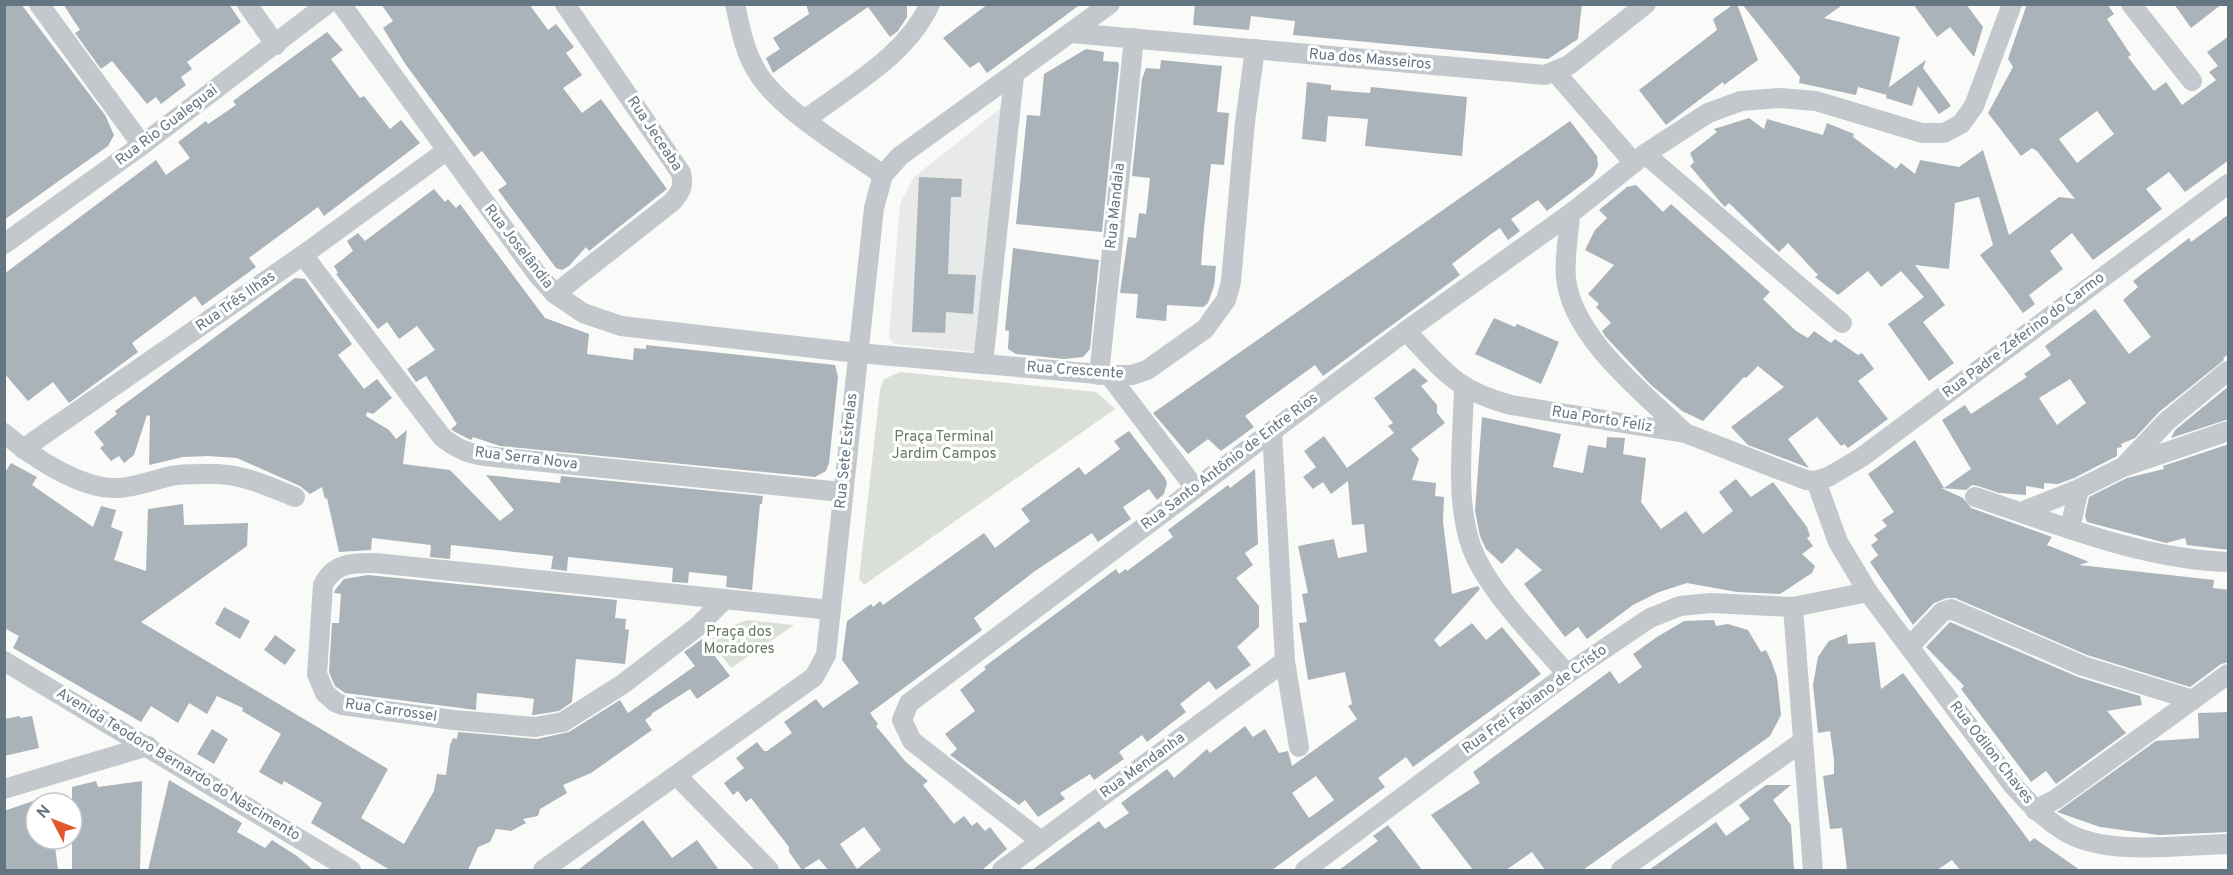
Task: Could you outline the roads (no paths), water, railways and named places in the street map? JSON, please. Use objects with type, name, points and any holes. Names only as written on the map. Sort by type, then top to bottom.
[{"type":"street","points":[[39,4],[142,145]]},
{"type":"street","points":[[247,4],[276,45]]},
{"type":"street","name":"Rua Rio Gualeguai","points":[[4,244],[142,145],[327,4]]},
{"type":"street","name":"Rua Joselândia","points":[[341,4],[537,274],[555,294],[583,313],[621,326],[858,353]]},
{"type":"street","name":"Rua Jeceaba","points":[[555,294],[672,202],[681,192],[683,183],[681,173],[565,4]]},
{"type":"street","points":[[735,4],[742,35],[756,70],[767,85],[806,119],[883,175]]},
{"type":"street","name":"Rua Sete Estrelas","points":[[543,870],[814,676],[826,655],[874,208],[883,175],[900,156],[1110,4]]},
{"type":"street","points":[[1647,4],[1556,72],[1639,158],[1842,323]]},
{"type":"street","name":"Rua Santo Antônio de Entre Rios","points":[[1041,841],[912,741],[902,720],[909,703],[922,691],[1406,331],[1570,214],[1639,158],[1708,113],[1742,101],[1779,98],[1816,101],[1922,133],[1944,133],[1961,124],[1974,106],[2012,4]]},
{"type":"street","points":[[2131,4],[2192,81]]},
{"type":"street","points":[[806,119],[895,52],[927,7]]},
{"type":"street","name":"Rua dos Masseiros","points":[[1071,33],[1530,75],[1556,72]]},
{"type":"street","name":"Rua Mandala","points":[[1104,375],[1134,38]]},
{"type":"street","name":"Rua Crescente","points":[[858,353],[1104,375],[1131,375],[1162,361],[1205,329],[1227,300],[1231,282],[1245,122],[1255,49]]},
{"type":"street","points":[[983,364],[1014,75]]},
{"type":"street","name":"Rua Três Ilhas","points":[[23,449],[303,255],[446,151]]},
{"type":"street","name":"Rua Padre Zeferino do Carmo","points":[[1816,481],[1842,470],[1862,457],[2229,184]]},
{"type":"street","points":[[1570,214],[1566,278],[1574,308],[1592,338],[1612,361],[1685,433]]},
{"type":"street","name":"Rua Serra Nova","points":[[303,255],[442,437],[456,448],[472,454],[494,457],[842,492]]},
{"type":"street","name":"Rua Porto Feliz","points":[[1406,331],[1450,378],[1464,389],[1484,398],[1510,405],[1685,433],[1796,477],[1816,481]]},
{"type":"street","points":[[2122,467],[2167,421],[2229,372]]},
{"type":"street","points":[[1104,375],[1195,488]]},
{"type":"street","points":[[1464,389],[1463,505],[1475,556],[1488,579],[1567,674]]},
{"type":"street","points":[[1272,431],[1285,661],[1299,747]]},
{"type":"street","points":[[2021,512],[2079,489],[2122,467],[2229,431]]},
{"type":"street","points":[[4,433],[23,449],[65,473],[104,487],[118,488],[175,475],[218,474],[248,479],[295,497]]},
{"type":"street","name":"Rua Odilon Chaves","points":[[1816,481],[1838,542],[1868,592],[2012,784],[2035,810],[2065,832],[2087,841],[2113,847],[2229,844]]},
{"type":"street","points":[[2070,528],[2079,489]]},
{"type":"street","points":[[1975,497],[2164,555],[2229,562]]},
{"type":"street","name":"Rua Carrossel","points":[[725,599],[697,627],[623,684],[563,722],[550,725],[535,727],[454,720],[342,705],[325,693],[317,674],[323,585],[331,573],[349,563],[725,599],[831,610]]},
{"type":"street","name":"Rua Frei Fabiano de Cristo","points":[[1305,870],[1567,674],[1650,618],[1680,606],[1712,603],[1793,608],[1868,592]]},
{"type":"street","points":[[1793,608],[1813,870]]},
{"type":"street","points":[[1909,647],[1942,612],[1951,609],[2083,666],[2193,700]]},
{"type":"street","name":"Avenida Teodoro Bernardo do Nascimento","points":[[4,661],[351,870]]},
{"type":"street","name":"Rua Mendanha","points":[[1002,870],[1285,661]]},
{"type":"street","points":[[2035,810],[2056,799],[2229,674]]},
{"type":"street","points":[[1621,870],[1802,742]]},
{"type":"street","points":[[4,789],[148,746]]},
{"type":"street","points":[[677,776],[769,870]]},
{"type":"park label","name":"Praça Terminal Jardim Campos","points":[[944,446]]},
{"type":"park label","name":"Praça dos Moradores","points":[[739,640]]}]
